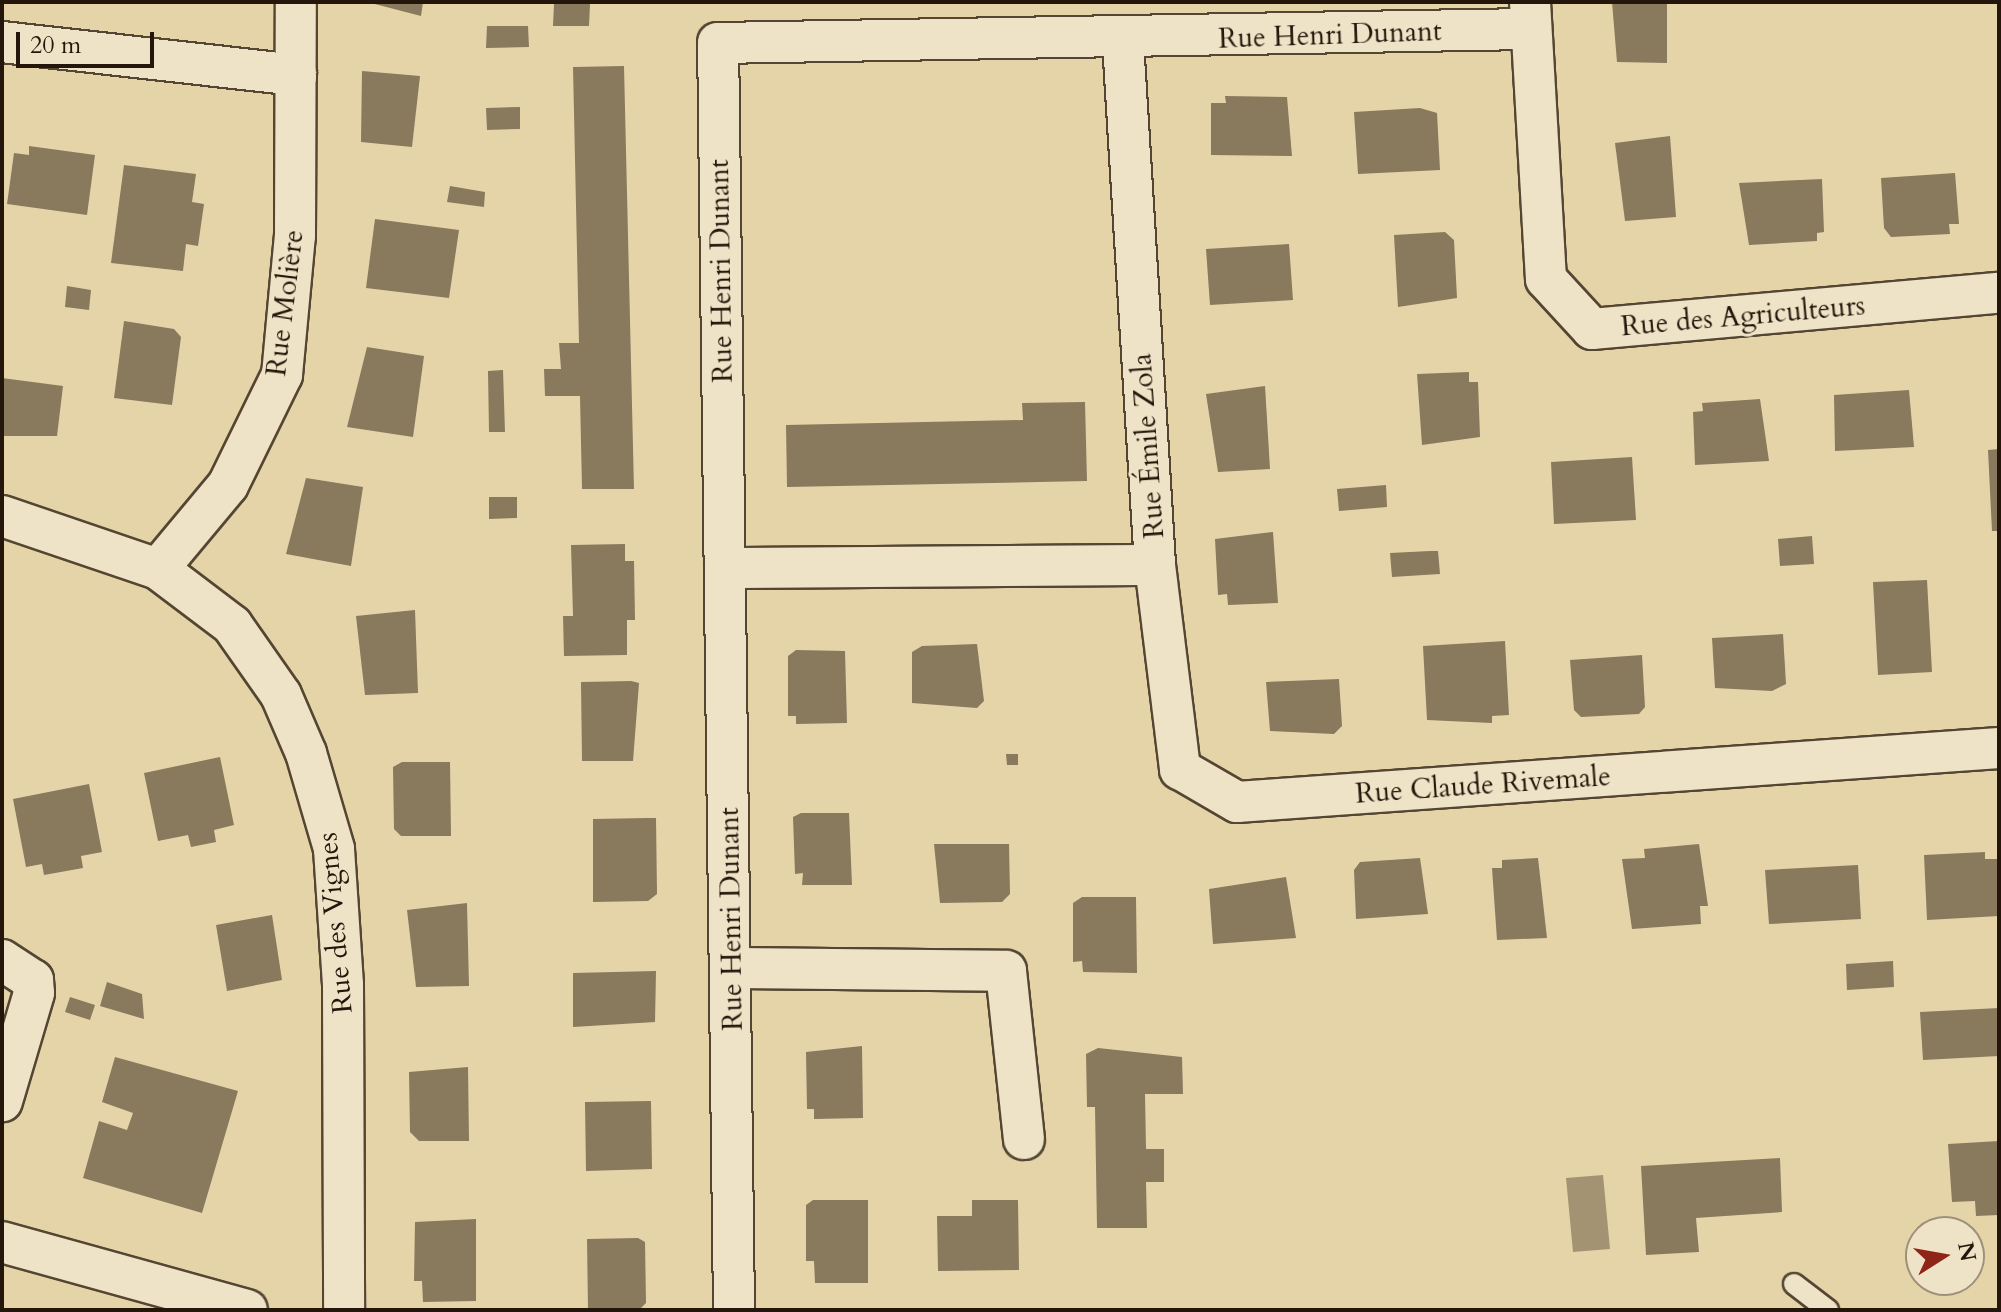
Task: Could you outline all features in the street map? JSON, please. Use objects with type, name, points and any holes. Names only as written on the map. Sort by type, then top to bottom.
[{"type":"street","name":"Rue Molière","points":[[158,569],[228,485],[282,375],[295,236],[296,2]]},
{"type":"street","name":"Rue Henri Dunant","points":[[734,1310],[733,968],[718,43],[1123,42],[1529,16]]},
{"type":"street","name":"Rue des Agriculteurs","points":[[1529,16],[1546,279],[1592,329],[1999,293]]},
{"type":"street","points":[[2,42],[296,75]]},
{"type":"street","name":"Rue Émile Zola","points":[[725,568],[1155,565],[1123,42]]},
{"type":"street","name":"Rue des Vignes","points":[[2,516],[158,569],[232,625],[281,695],[334,849],[343,985],[344,1310]]},
{"type":"street","name":"Rue Claude Rivemale","points":[[1155,565],[1180,769],[1237,802],[1999,748]]},
{"type":"street","points":[[2,960],[33,980],[34,993],[2,1101]]},
{"type":"street","points":[[733,968],[1006,971],[1024,1139]]},
{"type":"street","points":[[2,1242],[247,1310]]},
{"type":"lane","points":[[1794,1284],[1828,1310]]},
{"type":"shaded area","points":[[1603,1175],[1610,1249],[1573,1252],[1566,1178]]},
{"type":"building","points":[[367,2],[423,2],[421,16]]},
{"type":"building","points":[[1612,2],[1667,2],[1667,63],[1617,62]]},
{"type":"building","points":[[554,4],[590,4],[589,26],[553,26]]},
{"type":"building","points":[[487,26],[528,26],[529,47],[486,48]]},
{"type":"building","points":[[624,66],[634,489],[582,489],[580,396],[545,396],[544,369],[561,369],[559,343],[579,343],[573,67]]},
{"type":"building","points":[[362,71],[420,76],[412,147],[361,142]]},
{"type":"building","points":[[1225,96],[1287,97],[1292,156],[1211,155],[1211,103],[1226,103]]},
{"type":"building","points":[[520,107],[520,129],[487,130],[486,108]]},
{"type":"building","points":[[1420,108],[1437,113],[1440,170],[1358,174],[1354,112]]},
{"type":"building","points":[[1670,136],[1676,217],[1625,221],[1615,143]]},
{"type":"building","points":[[29,146],[95,155],[87,215],[7,204],[14,153],[29,155]]},
{"type":"building","points":[[124,165],[196,174],[192,202],[204,204],[198,246],[186,244],[183,271],[111,263]]},
{"type":"building","points":[[1955,173],[1959,224],[1949,224],[1950,234],[1891,237],[1884,228],[1881,178]]},
{"type":"building","points":[[1822,179],[1824,232],[1817,233],[1817,241],[1749,245],[1739,183]]},
{"type":"building","points":[[450,186],[485,192],[484,207],[447,202]]},
{"type":"building","points":[[375,219],[459,230],[449,298],[366,288]]},
{"type":"building","points":[[1445,232],[1454,240],[1457,298],[1398,307],[1394,235]]},
{"type":"building","points":[[1289,244],[1293,300],[1210,305],[1206,249]]},
{"type":"building","points":[[67,286],[91,290],[89,310],[65,307]]},
{"type":"building","points":[[124,321],[174,329],[181,337],[172,405],[114,398]]},
{"type":"building","points":[[367,347],[424,356],[413,437],[347,427]]},
{"type":"building","points":[[503,370],[505,432],[489,432],[488,371]]},
{"type":"building","points":[[1469,372],[1469,382],[1478,382],[1480,437],[1422,445],[1417,374]]},
{"type":"building","points":[[2,378],[63,386],[57,436],[2,436]]},
{"type":"building","points":[[1265,386],[1270,469],[1218,472],[1206,394]]},
{"type":"building","points":[[1909,390],[1914,447],[1835,451],[1834,395]]},
{"type":"building","points":[[1760,399],[1769,461],[1695,465],[1693,412],[1703,411],[1702,403]]},
{"type":"building","points":[[1085,402],[1087,481],[787,487],[786,425],[1023,420],[1022,403]]},
{"type":"building","points":[[1999,449],[1999,531],[1992,531],[1988,450]]},
{"type":"building","points":[[1632,457],[1636,520],[1554,524],[1551,462]]},
{"type":"building","points":[[306,478],[363,487],[351,566],[286,554]]},
{"type":"building","points":[[1386,485],[1387,507],[1339,511],[1337,489]]},
{"type":"building","points":[[489,497],[517,497],[517,518],[489,519]]},
{"type":"building","points":[[1273,532],[1278,603],[1228,605],[1227,594],[1218,595],[1215,539]]},
{"type":"building","points":[[1812,536],[1814,564],[1780,566],[1778,539]]},
{"type":"building","points":[[625,544],[625,561],[634,561],[635,620],[627,620],[627,655],[564,656],[563,616],[573,616],[571,545]]},
{"type":"building","points":[[1438,551],[1440,574],[1392,577],[1390,553]]},
{"type":"building","points":[[1927,580],[1932,672],[1878,675],[1873,582]]},
{"type":"building","points":[[415,610],[418,693],[365,695],[356,616]]},
{"type":"building","points":[[1783,634],[1786,684],[1772,691],[1715,688],[1712,638]]},
{"type":"building","points":[[1505,641],[1509,715],[1492,716],[1492,723],[1427,720],[1423,646]]},
{"type":"building","points":[[977,644],[984,701],[977,708],[912,703],[912,652],[922,646]]},
{"type":"building","points":[[796,650],[845,651],[847,723],[796,724],[796,716],[788,716],[788,656]]},
{"type":"building","points":[[1642,655],[1645,707],[1639,714],[1581,717],[1574,710],[1570,660]]},
{"type":"building","points":[[1339,679],[1342,726],[1334,734],[1270,731],[1266,682]]},
{"type":"building","points":[[581,682],[639,683],[633,761],[582,761]]},
{"type":"building","points":[[1006,754],[1018,754],[1018,765],[1007,765]]},
{"type":"building","points":[[220,757],[234,825],[214,830],[216,842],[191,847],[188,835],[158,841],[144,773]]},
{"type":"building","points":[[402,762],[450,762],[451,836],[401,836],[394,829],[393,767]]},
{"type":"building","points":[[89,784],[102,852],[81,856],[83,868],[44,875],[42,864],[26,867],[13,799]]},
{"type":"building","points":[[801,813],[849,813],[852,885],[802,885],[803,873],[795,874],[793,817]]},
{"type":"building","points":[[656,818],[657,894],[648,901],[593,902],[593,819]]},
{"type":"building","points":[[934,844],[1009,844],[1010,894],[1002,902],[940,903]]},
{"type":"building","points":[[1699,844],[1708,906],[1700,906],[1701,924],[1632,929],[1622,859],[1645,858],[1644,849]]},
{"type":"building","points":[[1985,852],[1985,859],[1999,859],[1999,916],[1927,920],[1924,855]]},
{"type":"building","points":[[1420,858],[1428,914],[1356,919],[1354,870],[1360,862]]},
{"type":"building","points":[[1538,858],[1547,938],[1497,940],[1492,868],[1502,868],[1502,860]]},
{"type":"building","points":[[1858,865],[1861,919],[1769,924],[1765,870]]},
{"type":"building","points":[[1286,877],[1296,938],[1213,944],[1209,889]]},
{"type":"building","points":[[1082,897],[1136,897],[1137,973],[1083,972],[1082,961],[1073,962],[1073,903]]},
{"type":"building","points":[[467,903],[469,986],[416,987],[407,910]]},
{"type":"building","points":[[272,915],[282,980],[227,991],[216,925]]},
{"type":"building","points":[[1893,961],[1894,987],[1847,990],[1846,964]]},
{"type":"building","points":[[656,971],[655,1022],[573,1027],[573,973]]},
{"type":"building","points":[[107,982],[142,994],[144,1019],[100,1006]]},
{"type":"building","points":[[70,997],[95,1005],[90,1020],[65,1012]]},
{"type":"building","points":[[1999,1008],[1999,1056],[1923,1060],[1920,1012]]},
{"type":"building","points":[[862,1046],[863,1118],[814,1119],[814,1109],[807,1109],[806,1052]]},
{"type":"building","points":[[1098,1048],[1182,1057],[1183,1094],[1145,1094],[1146,1149],[1164,1149],[1164,1182],[1146,1182],[1147,1228],[1097,1228],[1095,1107],[1087,1107],[1086,1054]]},
{"type":"building","points":[[115,1057],[238,1091],[202,1213],[83,1178],[99,1121],[127,1130],[133,1113],[102,1102]]},
{"type":"building","points":[[468,1067],[469,1141],[419,1141],[410,1132],[409,1072]]},
{"type":"building","points":[[651,1101],[652,1169],[586,1171],[585,1102]]},
{"type":"building","points":[[1999,1141],[1999,1215],[1976,1216],[1975,1201],[1952,1202],[1948,1144]]},
{"type":"building","points":[[1780,1158],[1782,1212],[1696,1218],[1699,1252],[1646,1255],[1641,1166]]},
{"type":"building","points":[[813,1200],[868,1200],[868,1283],[815,1283],[814,1261],[806,1261],[806,1205]]},
{"type":"building","points":[[972,1200],[1018,1200],[1019,1270],[938,1271],[937,1216],[972,1216]]},
{"type":"building","points":[[476,1219],[476,1301],[423,1302],[422,1281],[414,1281],[415,1222]]},
{"type":"building","points":[[638,1238],[645,1242],[646,1303],[639,1310],[588,1310],[587,1239]]}]
